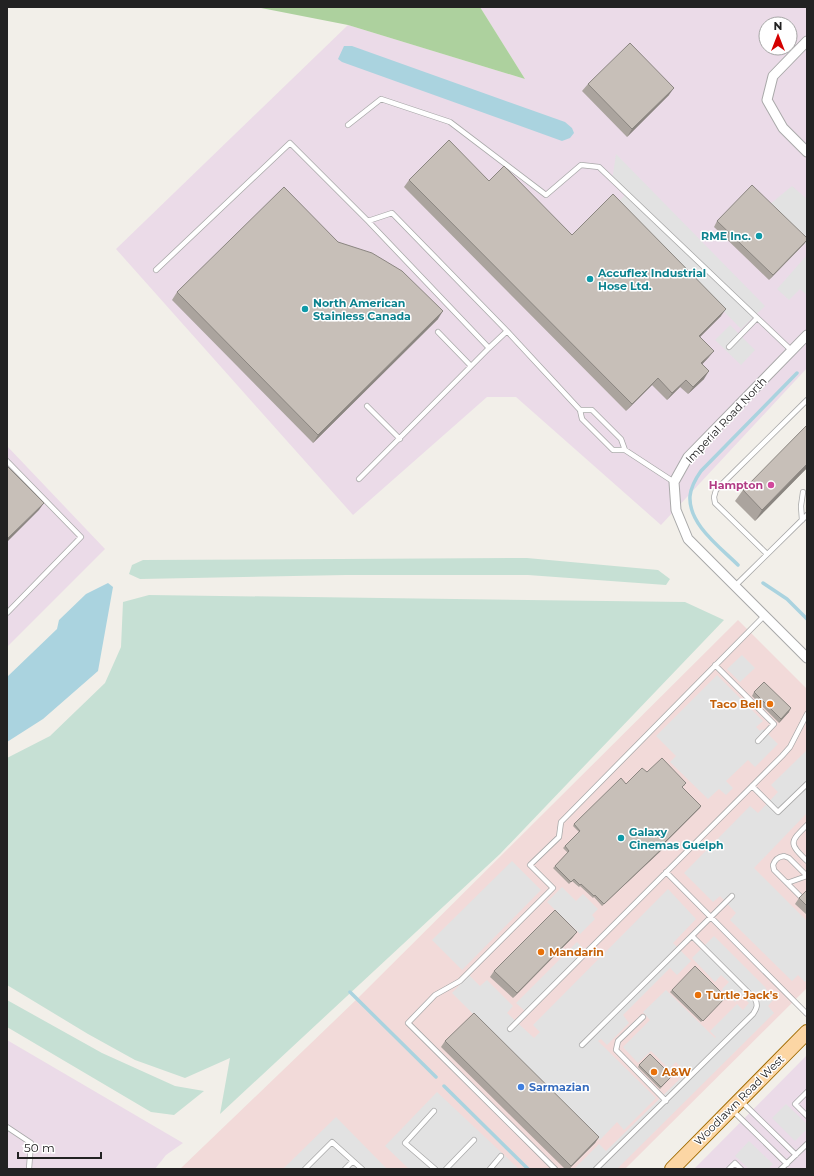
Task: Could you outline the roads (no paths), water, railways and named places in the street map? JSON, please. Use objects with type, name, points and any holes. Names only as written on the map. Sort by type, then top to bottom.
[{"type":"main road","name":"Woodlawn Road West","points":[[672,1169],[807,1032]]},
{"type":"street","points":[[807,41],[773,76],[767,100],[783,128],[807,152]]},
{"type":"street","name":"Imperial Road North","points":[[674,482],[688,457],[807,335]]},
{"type":"street","points":[[674,482],[676,510],[688,539],[807,658]]},
{"type":"lane","points":[[348,125],[381,99],[450,122],[546,195],[581,165],[599,167],[792,351]]},
{"type":"lane","points":[[156,270],[290,143],[368,221],[489,348]]},
{"type":"lane","points":[[368,221],[392,213],[507,331],[580,410],[582,419],[613,450],[625,450],[674,482]]},
{"type":"lane","points":[[729,348],[757,318]]},
{"type":"lane","points":[[359,479],[507,331]]},
{"type":"lane","points":[[438,332],[471,366]]},
{"type":"lane","points":[[767,554],[715,503],[714,497],[716,490],[807,400]]},
{"type":"lane","points":[[366,406],[400,439]]},
{"type":"lane","points":[[580,410],[592,410],[621,439],[625,450]]},
{"type":"lane","points":[[7,461],[81,537],[7,613]]},
{"type":"lane","points":[[802,520],[801,506],[803,492]]},
{"type":"lane","points":[[735,586],[807,515]]},
{"type":"lane","points":[[555,1169],[408,1023],[435,995],[460,981],[553,888],[530,865],[559,837],[561,822],[764,616]]},
{"type":"lane","points":[[715,665],[774,724],[758,741]]},
{"type":"lane","points":[[510,1029],[790,747],[807,714]]},
{"type":"lane","points":[[752,786],[778,812],[807,784]]},
{"type":"lane","points":[[807,825],[795,836],[793,843],[796,850],[807,861]]},
{"type":"lane","points":[[787,883],[807,876],[789,858],[784,856],[778,857],[772,865],[774,870],[787,883],[801,897]]},
{"type":"lane","points":[[666,872],[807,1014]]},
{"type":"lane","points":[[582,1045],[732,896]]},
{"type":"lane","points":[[596,1169],[753,1014],[757,1008],[755,999],[692,936]]},
{"type":"lane","points":[[643,1017],[618,1041],[616,1050],[666,1101]]},
{"type":"lane","points":[[807,1092],[795,1104],[807,1116]]},
{"type":"lane","points":[[736,1105],[796,1155]]},
{"type":"lane","points":[[736,1105],[787,1164]]},
{"type":"lane","points":[[434,1111],[404,1143],[435,1169]]},
{"type":"lane","points":[[7,1127],[31,1143],[29,1169]]},
{"type":"lane","points":[[446,1169],[474,1140]]},
{"type":"lane","points":[[305,1169],[332,1142],[362,1169]]},
{"type":"lane","points":[[781,1169],[807,1144]]},
{"type":"lane","points":[[490,1169],[501,1156]]},
{"type":"lane","points":[[345,1169],[353,1161]]},
{"type":"lane","points":[[729,1169],[734,1163],[740,1169]]},
{"type":"water","points":[[344,46],[352,46],[565,122],[572,128],[574,133],[570,138],[562,141],[342,62],[338,59]]},
{"type":"water","points":[[108,583],[113,587],[98,671],[43,719],[7,742],[7,677],[57,629],[59,620],[86,594]]},
{"type":"waterway","points":[[738,565],[714,543],[694,516],[691,506],[691,489],[701,471],[797,373]]},
{"type":"waterway","points":[[763,583],[787,599],[807,619]]},
{"type":"waterway","points":[[350,992],[436,1077]]},
{"type":"waterway","points":[[444,1086],[528,1169]]},
{"type":"place","name":"RME Inc.","points":[[759,236]]},
{"type":"place","name":"Accuflex Industrial Hose Ltd.","points":[[590,279]]},
{"type":"place","name":"North American Stainless Canada","points":[[305,309]]},
{"type":"place","name":"Hampton","points":[[771,485]]},
{"type":"place","name":"Taco Bell","points":[[770,704]]},
{"type":"place","name":"Galaxy Cinemas Guelph","points":[[621,838]]},
{"type":"place","name":"Mandarin","points":[[541,952]]},
{"type":"place","name":"Turtle Jack's","points":[[698,995]]},
{"type":"place","name":"A&W","points":[[654,1072]]},
{"type":"place","name":"Sarmazian","points":[[521,1087]]}]
